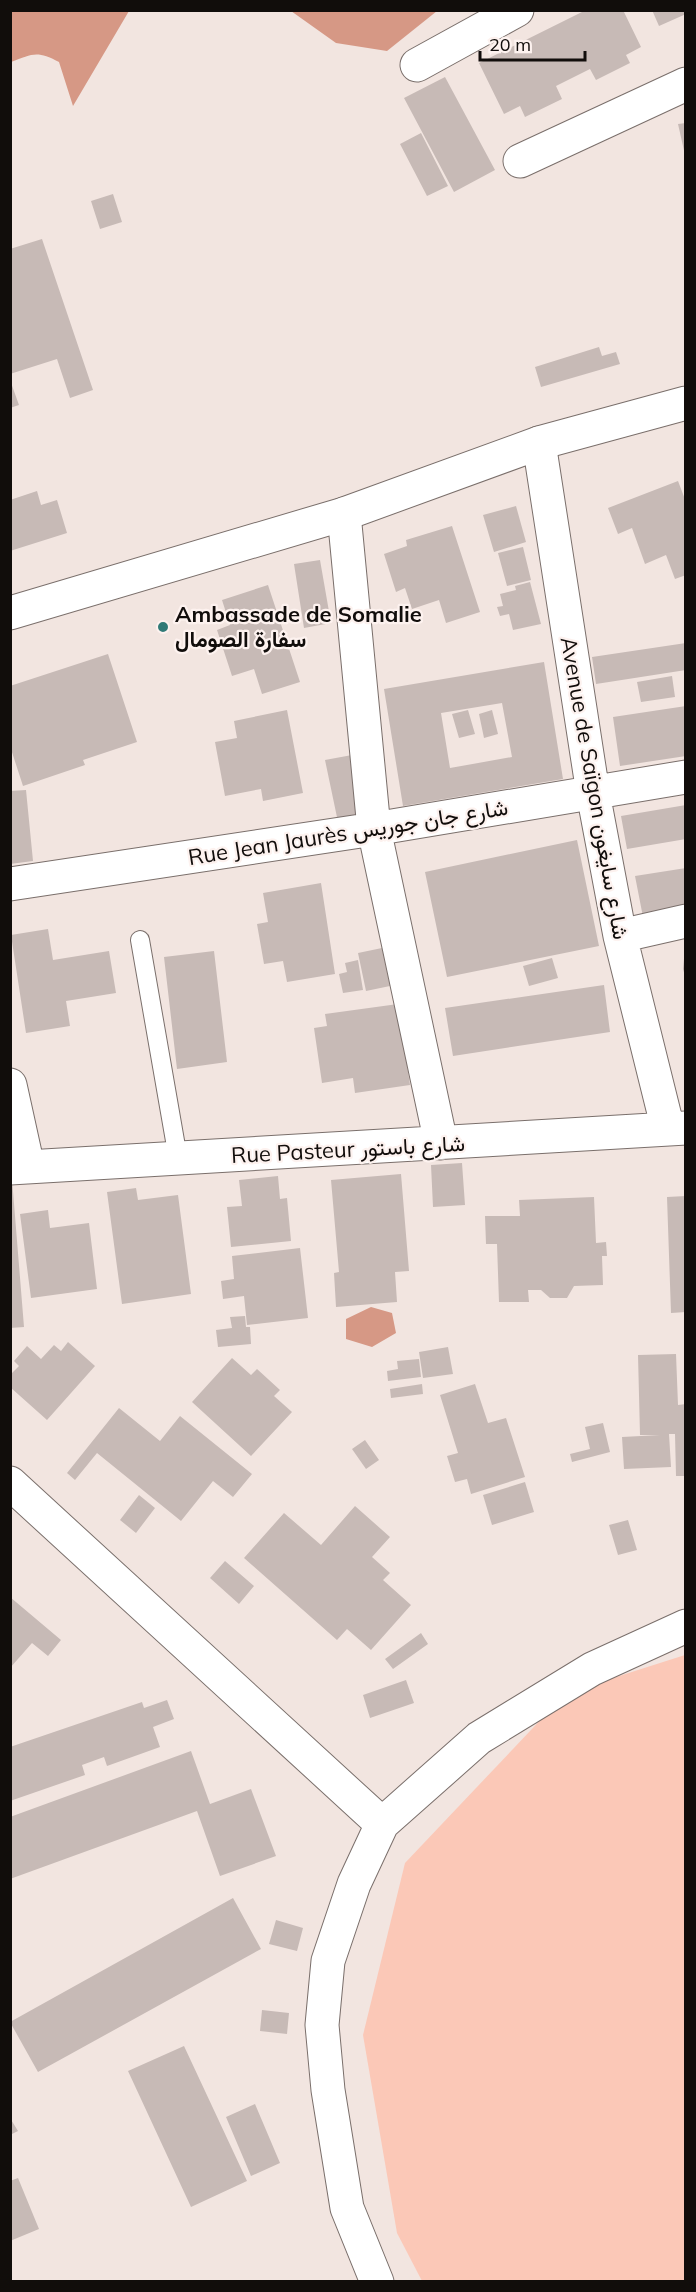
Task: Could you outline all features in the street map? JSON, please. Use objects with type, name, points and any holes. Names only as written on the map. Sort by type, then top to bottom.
[{"type":"street","points":[[417,65],[516,10]]},
{"type":"street","points":[[520,161],[686,84]]},
{"type":"street","points":[[10,613],[344,514],[539,443],[686,403]]},
{"type":"street","name":"Avenue de Saïgon شارع سايغون","points":[[539,443],[593,793],[620,936],[677,1129]]},
{"type":"street","points":[[344,514],[374,829],[441,1143]]},
{"type":"street","name":"Rue Jean Jaurès شارع جان جوريس","points":[[10,884],[374,829],[686,777]]},
{"type":"street","points":[[620,936],[686,921]]},
{"type":"street","points":[[10,1085],[20,1168]]},
{"type":"street","name":"Rue Pasteur شارع باستور","points":[[20,1168],[677,1129]]},
{"type":"street","points":[[10,1483],[382,1824]]},
{"type":"street","points":[[377,2282],[347,2208],[328,2090],[322,2025],[328,1961],[354,1884],[382,1824],[479,1738],[592,1669],[686,1626]]},
{"type":"lane","points":[[140,940],[178,1158]]},
{"type":"shaded area","points":[[11,10],[129,11],[73,106],[59,62],[35,54],[11,62]]},
{"type":"shaded area","points":[[437,10],[387,51],[336,43],[291,11]]},
{"type":"shaded area","points":[[371,1307],[392,1313],[396,1333],[372,1347],[346,1339],[346,1319]]},
{"type":"shaded area","points":[[685,1655],[685,2281],[422,2281],[397,2233],[363,2035],[405,1863],[566,1693]]},
{"type":"building","points":[[586,10],[623,10],[641,47],[626,55],[630,63],[596,80],[590,69],[556,86],[562,99],[525,117],[520,106],[504,114],[479,63]]},
{"type":"building","points":[[652,10],[686,10],[686,14],[659,26]]},
{"type":"building","points":[[445,77],[495,170],[454,192],[404,98]]},
{"type":"building","points":[[686,123],[686,155],[685,155],[678,124]]},
{"type":"building","points":[[421,133],[448,186],[427,196],[400,144]]},
{"type":"building","points":[[113,194],[122,222],[100,229],[91,201]]},
{"type":"building","points":[[42,239],[93,390],[70,398],[57,359],[10,374],[10,249]]},
{"type":"building","points":[[599,347],[602,356],[616,352],[620,364],[541,387],[535,367]]},
{"type":"building","points":[[10,380],[19,405],[10,408]]},
{"type":"building","points":[[678,481],[686,502],[686,575],[675,579],[666,555],[645,564],[632,528],[618,534],[608,508]]},
{"type":"building","points":[[37,491],[41,505],[57,500],[67,533],[10,551],[10,500]]},
{"type":"building","points":[[516,506],[526,542],[494,552],[483,515]]},
{"type":"building","points":[[452,526],[480,612],[446,623],[439,600],[412,609],[405,588],[396,592],[384,554],[407,546],[406,540]]},
{"type":"building","points":[[523,547],[531,580],[507,586],[498,553]]},
{"type":"building","points":[[320,560],[331,623],[304,628],[294,564]]},
{"type":"building","points":[[530,582],[541,624],[513,630],[509,614],[500,616],[497,607],[503,606],[500,594],[516,590],[515,586]]},
{"type":"building","points":[[268,585],[300,682],[262,694],[254,669],[232,676],[217,630],[230,625],[222,600]]},
{"type":"building","points":[[686,643],[686,670],[596,684],[592,657]]},
{"type":"building","points":[[108,654],[137,742],[83,760],[85,765],[23,786],[10,746],[10,686]]},
{"type":"building","points":[[544,662],[563,779],[403,806],[384,689]],"holes":[[[502,703],[512,757],[450,768],[441,713]]]},
{"type":"building","points":[[672,676],[675,697],[641,702],[637,682]]},
{"type":"building","points":[[686,706],[686,756],[620,766],[613,717]]},
{"type":"building","points":[[287,710],[303,793],[263,801],[261,789],[225,796],[215,742],[237,738],[234,721]]},
{"type":"building","points":[[468,710],[475,734],[459,738],[452,714]]},
{"type":"building","points":[[492,710],[498,734],[484,738],[479,714]]},
{"type":"building","points":[[352,755],[365,816],[338,822],[325,760]]},
{"type":"building","points":[[26,790],[33,861],[10,864],[10,791]]},
{"type":"building","points":[[686,805],[686,839],[627,849],[621,816]]},
{"type":"building","points":[[577,840],[599,946],[447,977],[425,872]]},
{"type":"building","points":[[686,868],[686,910],[643,917],[635,876]]},
{"type":"building","points":[[321,883],[335,974],[287,982],[283,961],[264,964],[257,924],[268,922],[263,893]]},
{"type":"building","points":[[48,929],[53,960],[109,951],[116,993],[66,1001],[70,1026],[26,1033],[11,935]]},
{"type":"building","points":[[382,948],[390,986],[366,991],[358,953]]},
{"type":"building","points":[[685,948],[686,976],[683,969]]},
{"type":"building","points":[[214,951],[227,1062],[177,1069],[164,957]]},
{"type":"building","points":[[552,958],[558,978],[529,986],[523,966]]},
{"type":"building","points":[[358,960],[363,990],[343,993],[339,974],[347,972],[345,963]]},
{"type":"building","points":[[604,985],[610,1032],[453,1056],[445,1008]]},
{"type":"building","points":[[398,1004],[410,1085],[355,1093],[353,1078],[322,1083],[314,1028],[327,1026],[325,1014]]},
{"type":"building","points":[[462,1163],[465,1205],[433,1207],[431,1165]]},
{"type":"building","points":[[401,1174],[409,1271],[395,1272],[397,1302],[336,1307],[334,1273],[339,1272],[331,1180]]},
{"type":"building","points":[[278,1176],[280,1199],[287,1198],[291,1241],[231,1247],[227,1207],[242,1206],[239,1180]]},
{"type":"building","points":[[10,1179],[12,1179],[24,1327],[10,1328]]},
{"type":"building","points":[[136,1188],[138,1200],[178,1195],[191,1294],[122,1304],[107,1192]]},
{"type":"building","points":[[686,1196],[686,1312],[671,1313],[667,1197]]},
{"type":"building","points":[[594,1197],[596,1243],[606,1242],[607,1256],[602,1256],[603,1285],[574,1286],[567,1298],[550,1298],[541,1290],[528,1290],[529,1302],[499,1302],[497,1244],[486,1244],[485,1216],[520,1216],[519,1200]]},
{"type":"building","points":[[48,1210],[50,1228],[89,1223],[97,1289],[31,1298],[20,1214]]},
{"type":"building","points":[[300,1248],[308,1318],[247,1325],[244,1296],[223,1299],[221,1281],[234,1279],[232,1256]]},
{"type":"building","points":[[245,1316],[246,1327],[250,1327],[251,1344],[218,1347],[216,1330],[232,1328],[230,1317]]},
{"type":"building","points":[[68,1342],[95,1366],[47,1420],[10,1387],[10,1375],[19,1366],[14,1361],[27,1346],[41,1359],[54,1345],[61,1351]]},
{"type":"building","points":[[448,1347],[453,1374],[423,1378],[419,1352]]},
{"type":"building","points":[[676,1354],[678,1405],[686,1404],[686,1476],[676,1476],[675,1434],[669,1434],[671,1467],[624,1469],[622,1437],[660,1435],[640,1435],[638,1355]]},
{"type":"building","points":[[232,1358],[251,1375],[257,1369],[280,1390],[274,1396],[292,1412],[251,1456],[192,1402]]},
{"type":"building","points":[[419,1359],[421,1377],[388,1381],[387,1371],[398,1369],[397,1361]]},
{"type":"building","points":[[422,1384],[423,1394],[391,1398],[390,1389]]},
{"type":"building","points":[[475,1384],[488,1423],[506,1418],[525,1477],[471,1494],[467,1479],[455,1482],[447,1456],[458,1453],[440,1395]]},
{"type":"building","points":[[119,1408],[160,1441],[180,1416],[252,1474],[233,1497],[213,1481],[181,1521],[97,1453],[75,1480],[67,1473]]},
{"type":"building","points":[[603,1423],[610,1452],[572,1462],[570,1454],[590,1449],[585,1427]]},
{"type":"building","points":[[365,1440],[379,1460],[366,1469],[352,1449]]},
{"type":"building","points":[[525,1482],[534,1512],[492,1525],[483,1495]]},
{"type":"building","points":[[139,1495],[155,1508],[136,1533],[120,1520]]},
{"type":"building","points":[[355,1506],[390,1537],[372,1557],[390,1573],[383,1580],[411,1605],[371,1650],[347,1629],[337,1640],[244,1558],[284,1513],[321,1545]]},
{"type":"building","points":[[628,1520],[637,1550],[618,1555],[609,1525]]},
{"type":"building","points":[[225,1561],[254,1586],[239,1604],[210,1578]]},
{"type":"building","points":[[10,1597],[61,1640],[48,1656],[32,1643],[10,1668]]},
{"type":"building","points":[[421,1633],[428,1644],[393,1669],[385,1659]]},
{"type":"building","points":[[406,1680],[414,1703],[370,1718],[363,1695]]},
{"type":"building","points":[[167,1700],[174,1719],[153,1727],[160,1747],[107,1766],[104,1757],[82,1765],[85,1775],[10,1801],[10,1747],[142,1702],[144,1708]]},
{"type":"building","points":[[191,1751],[210,1804],[251,1789],[276,1856],[220,1876],[197,1811],[10,1879],[10,1817]]},
{"type":"building","points":[[233,1898],[261,1949],[38,2072],[10,2022]]},
{"type":"building","points":[[276,1920],[303,1928],[297,1951],[269,1944]]},
{"type":"building","points":[[262,2010],[289,2013],[287,2034],[260,2031]]},
{"type":"building","points":[[184,2046],[247,2181],[191,2207],[128,2071]]},
{"type":"building","points":[[255,2104],[280,2163],[251,2176],[226,2117]]},
{"type":"building","points":[[10,2118],[18,2131],[10,2135]]},
{"type":"building","points":[[18,2178],[39,2229],[10,2241],[10,2181]]},
{"type":"place","name":"Ambassade de Somalie سفارة الصومال","points":[[163,627]]}]
